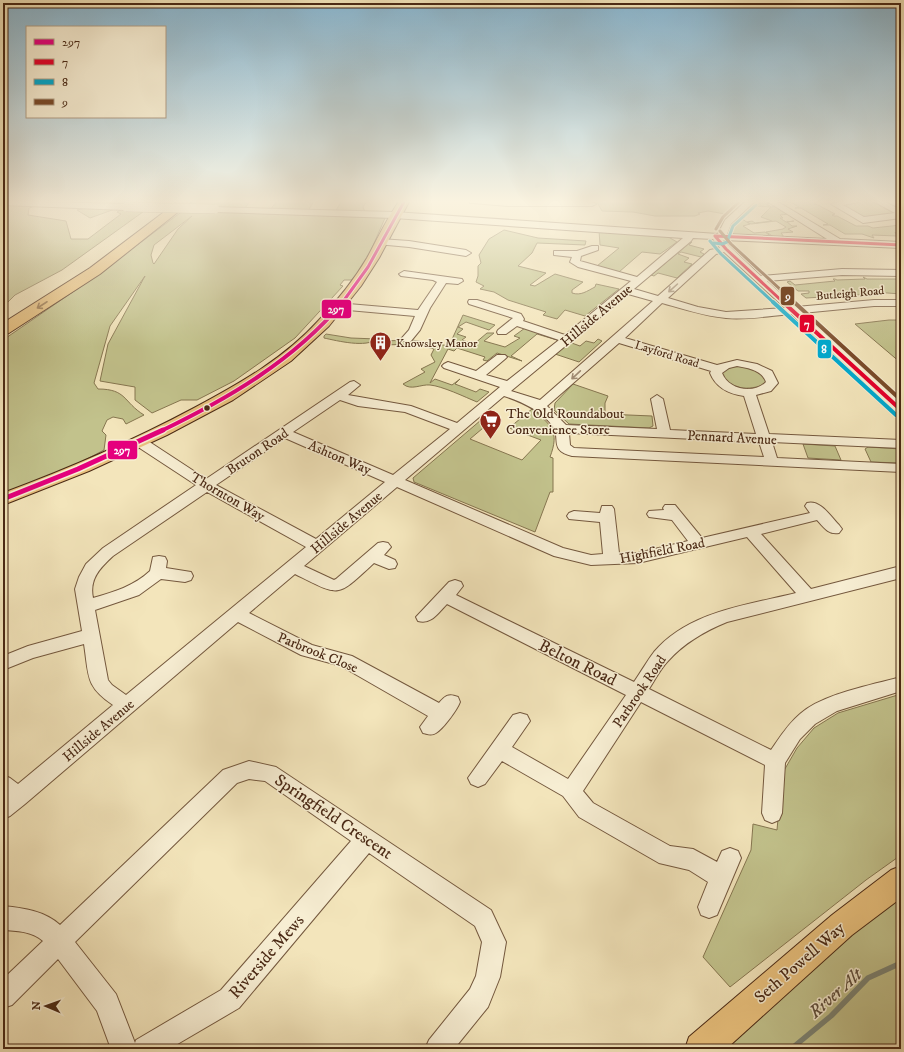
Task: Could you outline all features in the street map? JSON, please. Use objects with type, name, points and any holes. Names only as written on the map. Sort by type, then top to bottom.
[{"type":"highway","points":[[3,317],[82,269],[108,249]]},
{"type":"highway","points":[[3,330],[95,271],[123,249]]},
{"type":"main road","points":[[3,499],[78,470],[140,442],[237,390],[277,364],[307,340],[338,306],[365,271],[376,249]]},
{"type":"main road","name":"Seth Powell Way","points":[[701,1049],[842,925],[901,880]]},
{"type":"street","points":[[434,249],[459,254]]},
{"type":"street","points":[[557,253],[577,255],[585,254],[593,249]]},
{"type":"street","name":"Hillside Avenue","points":[[8,797],[127,705],[676,249]]},
{"type":"street","points":[[726,249],[901,410]]},
{"type":"street","points":[[539,405],[550,398],[713,252],[726,249]]},
{"type":"street","points":[[577,255],[575,262],[581,265],[638,280]]},
{"type":"street","points":[[398,284],[407,269],[442,280],[458,281]]},
{"type":"street","points":[[758,278],[835,272],[901,273]]},
{"type":"street","points":[[412,338],[428,304],[436,294],[442,280]]},
{"type":"street","name":"Butleigh Road","points":[[626,290],[726,320],[874,303],[901,303]]},
{"type":"street","points":[[473,302],[517,316],[519,319],[502,332]]},
{"type":"street","points":[[338,306],[423,314]]},
{"type":"street","points":[[516,322],[568,339]]},
{"type":"street","name":"Layford Road","points":[[617,339],[718,369],[729,364],[746,364],[762,370],[772,378],[772,383],[765,390],[749,392],[732,389],[719,382],[716,373],[718,369]]},
{"type":"street","points":[[478,375],[501,357]]},
{"type":"street","points":[[448,365],[478,375],[539,405],[562,429]]},
{"type":"street","name":"Bruton Road","points":[[127,705],[105,690],[99,682],[83,589],[86,576],[95,563],[108,552],[205,485],[354,385]]},
{"type":"street","points":[[749,392],[772,462]]},
{"type":"street","points":[[338,396],[358,402],[407,409],[460,428]]},
{"type":"street","points":[[657,399],[664,433]]},
{"type":"street","name":"Pennard Avenue","points":[[901,444],[562,429],[563,448],[566,451],[901,468]]},
{"type":"street","name":"Ashton Way","points":[[284,433],[396,481]]},
{"type":"street","name":"Thornton Way","points":[[140,442],[205,485],[317,546]]},
{"type":"street","name":"Highfield Road","points":[[396,481],[559,552],[591,560],[638,558],[751,532],[816,511],[834,529]]},
{"type":"street","points":[[654,514],[673,512],[698,544]]},
{"type":"street","points":[[574,516],[607,514],[612,560]]},
{"type":"street","points":[[751,532],[808,596]]},
{"type":"street","points":[[293,567],[332,586],[341,584],[378,551],[390,564]]},
{"type":"street","points":[[87,606],[127,594],[141,588],[159,567],[185,576]]},
{"type":"street","name":"Parbrook Road","points":[[570,790],[578,783],[661,656],[682,638],[702,625],[724,617],[901,572]]},
{"type":"street","name":"Belton Road","points":[[424,617],[450,591],[637,691],[775,761]]},
{"type":"street","name":"Parbrook Close","points":[[237,614],[307,650],[346,661],[441,714]]},
{"type":"street","points":[[3,663],[28,653],[91,636]]},
{"type":"street","points":[[772,813],[775,761],[793,734],[808,718],[831,705],[901,684]]},
{"type":"street","points":[[478,778],[520,721]]},
{"type":"street","points":[[500,750],[570,790],[586,810],[667,856],[693,860],[726,868],[710,907]]},
{"type":"street","name":"Springfield Crescent","points":[[3,996],[230,776],[249,770],[269,773],[483,918],[494,942],[488,977],[479,998],[438,1049]]},
{"type":"street","name":"Riverside Mews","points":[[145,1049],[230,999],[367,839]]},
{"type":"street","points":[[3,918],[24,920],[45,927],[60,942],[107,1003],[124,1049]]},
{"type":"green space","points":[[3,249],[91,249],[62,270],[15,295],[3,307]]},
{"type":"green space","points":[[132,249],[153,249],[151,255],[154,264],[164,249],[371,249],[365,264],[352,280],[344,280],[340,285],[343,286],[295,338],[234,381],[197,400],[181,400],[152,413],[135,400],[135,387],[100,381],[108,344],[145,276],[110,326],[94,383],[98,389],[114,391],[120,394],[144,415],[126,424],[123,419],[113,417],[107,420],[102,431],[106,435],[104,450],[70,468],[3,493],[3,340],[93,278]]},
{"type":"green space","points":[[483,249],[534,249],[532,253],[518,266],[546,273],[530,285],[535,286],[555,274],[583,282],[572,290],[572,293],[575,294],[587,291],[595,287],[596,284],[619,289],[585,316],[565,310],[557,319],[543,315],[546,312],[508,300],[494,292],[480,289],[484,286],[476,282],[478,276],[478,266],[481,263],[479,255]]},
{"type":"green space","points":[[618,249],[667,249],[660,254],[642,252],[619,272],[597,266]]},
{"type":"green space","points":[[682,249],[704,249],[700,252],[704,254],[701,257],[681,252],[678,254],[689,258],[684,262],[692,264],[677,278],[658,273],[654,276],[651,275]]},
{"type":"green space","points":[[863,277],[867,279],[900,279],[901,294],[874,292],[874,294],[806,298],[801,294],[809,293],[809,291],[798,291],[787,282],[790,281],[795,285],[835,281],[833,279],[865,279]]},
{"type":"green space","points":[[463,315],[495,325],[489,330],[466,322],[458,327],[463,329],[457,334],[466,337],[462,340],[474,344],[487,333],[494,333],[484,341],[505,347],[520,338],[514,336],[525,328],[557,340],[537,334],[511,356],[522,361],[497,353],[487,361],[483,360],[485,357],[457,348],[454,351],[448,349],[430,383],[435,379],[452,385],[460,379],[455,384],[476,392],[480,389],[489,392],[477,402],[441,387],[427,385],[409,387],[403,384],[425,372],[421,369],[435,362],[431,355],[434,349],[415,344],[384,345],[382,341],[412,340],[449,346]]},
{"type":"green space","points":[[901,320],[901,363],[855,324]]},
{"type":"green space","points":[[326,334],[351,338],[377,339],[366,343],[352,343],[324,338]]},
{"type":"green space","points":[[598,339],[602,341],[579,362],[555,354],[569,342],[580,346],[586,341],[594,343]]},
{"type":"green space","points":[[732,367],[747,367],[759,373],[767,381],[765,384],[753,388],[740,388],[734,386],[721,374],[723,371]]},
{"type":"green space","points":[[573,384],[608,396],[605,403],[605,414],[652,416],[653,426],[649,428],[569,424],[554,410],[555,403]]},
{"type":"green space","points":[[532,409],[549,424],[554,435],[553,448],[550,457],[553,458],[553,492],[550,492],[535,532],[414,482],[413,478],[481,420],[489,423],[470,439],[522,460],[541,440],[509,428]]},
{"type":"green space","points":[[803,444],[835,446],[841,460],[808,458]]},
{"type":"green space","points":[[868,447],[901,449],[901,463],[871,462],[865,449]]},
{"type":"green space","points":[[901,694],[901,855],[866,880],[730,987],[703,957],[751,850],[753,824],[777,830],[782,774],[797,748],[814,728],[838,713]]},
{"type":"green space","points":[[901,893],[901,1049],[715,1049]]},
{"type":"waterway","name":"River Alt","points":[[791,1049],[831,1016],[868,978],[901,963]]},
{"type":"transit line","name":"297","points":[[3,499],[53,480],[127,448],[199,412],[265,373],[296,350],[324,323],[350,292],[368,267],[378,249]]},
{"type":"transit line","name":"8","points":[[717,249],[896,415]]},
{"type":"transit line","name":"7","points":[[726,249],[901,410]]},
{"type":"transit line","name":"9","points":[[737,249],[901,400]]},
{"type":"place","name":"Knowsley Manor","points":[[381,362]]},
{"type":"place","name":"The Old Roundabout Convenience Store","points":[[490,440]]}]
